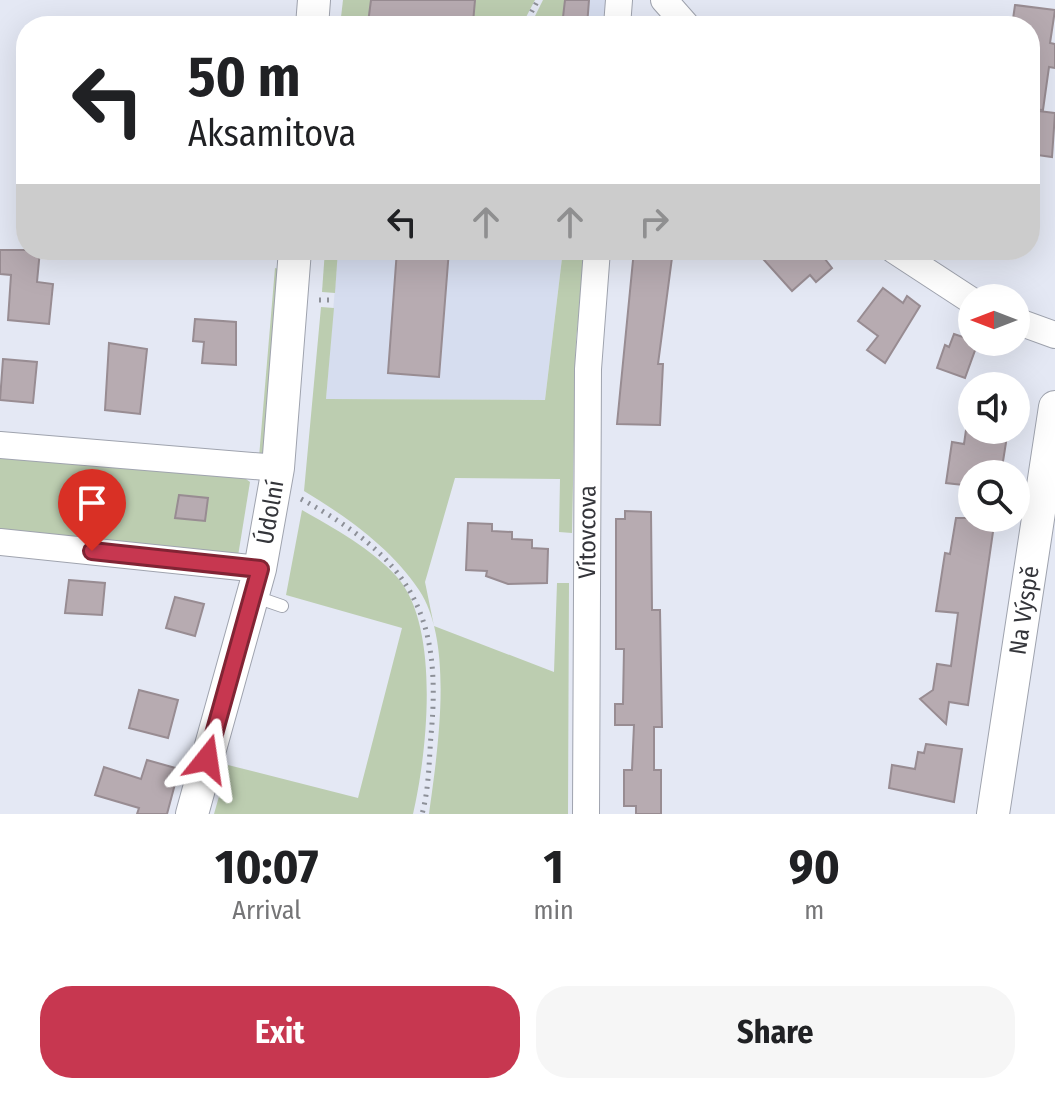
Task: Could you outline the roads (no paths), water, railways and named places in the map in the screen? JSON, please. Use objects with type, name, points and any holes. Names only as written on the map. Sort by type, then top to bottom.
[{"type":"street","points":[[664,0],[678,16]]},
{"type":"street","name":"Údolní","points":[[192,814],[265,590],[294,260]]},
{"type":"street","name":"Vítovcova","points":[[586,814],[588,369],[596,260]]},
{"type":"street","points":[[909,260],[958,292]]},
{"type":"street","points":[[1030,326],[1055,335]]},
{"type":"street","name":"Na Výspě","points":[[993,814],[1055,407]]},
{"type":"street","points":[[0,445],[276,477]]},
{"type":"street","points":[[0,542],[265,590]]}]
